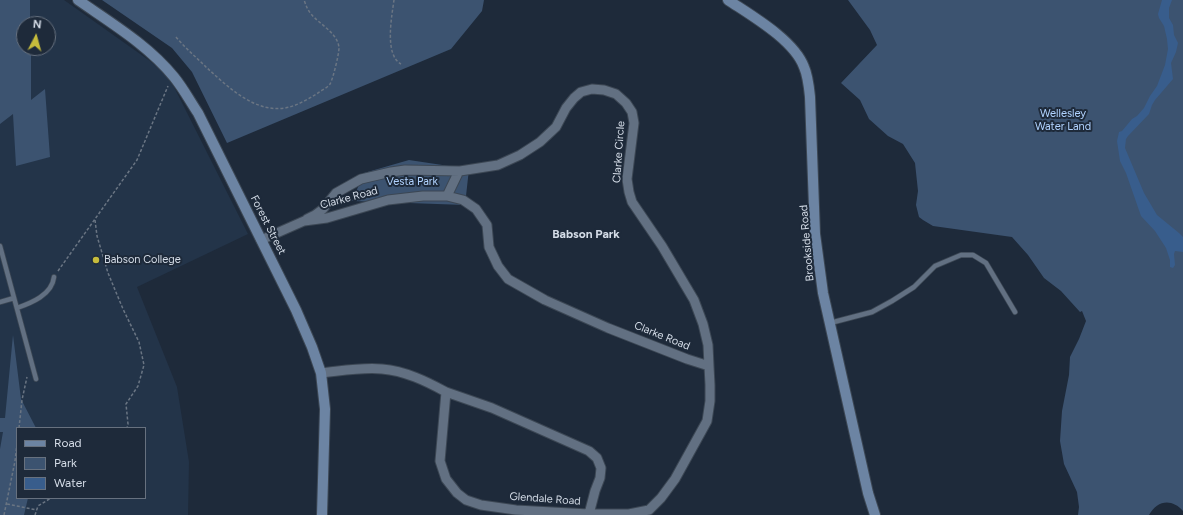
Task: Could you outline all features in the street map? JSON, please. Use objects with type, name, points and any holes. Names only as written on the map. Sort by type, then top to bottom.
[{"type":"street","name":"Forest Street","points":[[78,0],[156,58],[173,75],[185,92],[198,113],[296,310],[312,347],[321,373],[325,408],[322,515]]},
{"type":"street","name":"Brookside Road","points":[[728,0],[778,35],[798,54],[805,67],[810,97],[815,234],[823,293],[868,493],[876,515]]},
{"type":"street","name":"Clarke Circle","points":[[304,221],[323,209],[336,193],[361,179],[405,170],[459,171],[498,166],[520,155],[540,142],[556,127],[566,108],[581,92],[592,88],[616,94],[626,103],[632,112],[634,123],[627,179],[632,202],[662,246],[694,300],[703,324],[708,345],[709,366]]},
{"type":"street","points":[[447,196],[459,171]]},
{"type":"street","name":"Clarke Road","points":[[262,240],[304,221],[327,218],[388,200],[423,196],[447,196],[463,200],[476,209],[487,225],[489,247],[498,266],[508,279],[545,300],[608,328],[686,359],[709,366]]},
{"type":"street","points":[[589,514],[629,514],[649,510],[661,498],[675,479],[707,421],[710,401],[709,366]]},
{"type":"street","name":"Glendale Road","points":[[321,373],[363,368],[383,369],[405,374],[428,382],[446,392],[492,408],[588,451],[597,458],[601,468],[600,478],[589,514],[516,510],[481,505],[466,500],[456,492],[446,479],[440,461],[446,392]]},
{"type":"lane","points":[[0,246],[36,379]]},
{"type":"lane","points":[[830,323],[872,312],[914,287],[935,266],[961,254],[973,255],[986,264],[1015,312]]},
{"type":"lane","points":[[17,308],[40,298],[54,283],[54,277]]},
{"type":"lane","points":[[0,302],[14,298]]},
{"type":"path","points":[[176,37],[189,52],[230,89],[255,104],[264,107],[285,108],[308,100],[330,84],[338,54],[339,48],[334,36],[312,15],[306,7],[304,0]]},
{"type":"path","points":[[394,0],[390,43],[395,59],[401,64]]},
{"type":"path","points":[[54,277],[137,160],[173,75]]},
{"type":"path","points":[[95,219],[97,236],[108,273],[123,310],[139,342],[144,365],[138,386],[126,404],[127,427]]},
{"type":"path","points":[[19,427],[22,400],[31,360]]},
{"type":"path","points":[[4,515],[16,450]]},
{"type":"path","points":[[35,515],[38,506],[50,499]]},
{"type":"path","points":[[7,504],[37,510]]},
{"type":"shaded area","name":"Babson College","points":[[0,0],[64,0],[150,61],[165,74],[173,85],[248,234],[137,287],[177,387],[189,462],[188,515],[0,515]]},
{"type":"green space","points":[[0,0],[30,0],[30,16],[16,16],[16,56],[31,56],[31,100],[45,89],[50,157],[16,166],[13,114],[0,124]]},
{"type":"green space","points":[[102,0],[484,0],[482,11],[451,49],[227,143],[192,72],[172,48]]},
{"type":"green space","name":"Wellesley Water Land","points":[[848,0],[1183,0],[1183,511],[1174,504],[1165,502],[1156,506],[1149,515],[1078,515],[1079,507],[1077,492],[1064,464],[1060,441],[1062,411],[1069,375],[1070,357],[1086,321],[1082,311],[1080,312],[1061,291],[1044,278],[1028,255],[1012,237],[933,226],[919,217],[916,205],[918,191],[915,163],[903,144],[888,136],[869,119],[860,100],[841,83],[877,45],[870,30]]},
{"type":"green space","name":"Vesta Park","points":[[409,160],[469,169],[465,205],[352,201],[364,173]]},
{"type":"green space","points":[[13,335],[21,399],[35,427],[16,427],[16,499],[28,499],[24,515],[0,515],[0,449],[3,432],[0,432],[0,418],[5,418]]},
{"type":"water","points":[[1162,0],[1172,0],[1169,8],[1169,18],[1173,25],[1174,35],[1178,43],[1171,63],[1173,79],[1155,100],[1149,114],[1128,136],[1126,139],[1125,148],[1144,193],[1157,215],[1183,237],[1183,252],[1175,251],[1175,265],[1173,268],[1170,267],[1170,260],[1166,248],[1155,231],[1141,216],[1126,173],[1120,161],[1117,141],[1119,132],[1122,131],[1144,108],[1157,86],[1165,65],[1168,49],[1167,39],[1164,26],[1158,14]]},
{"type":"place","name":"Babson College","points":[[96,260]]},
{"type":"district","name":"Babson Park","points":[[586,234]]}]
